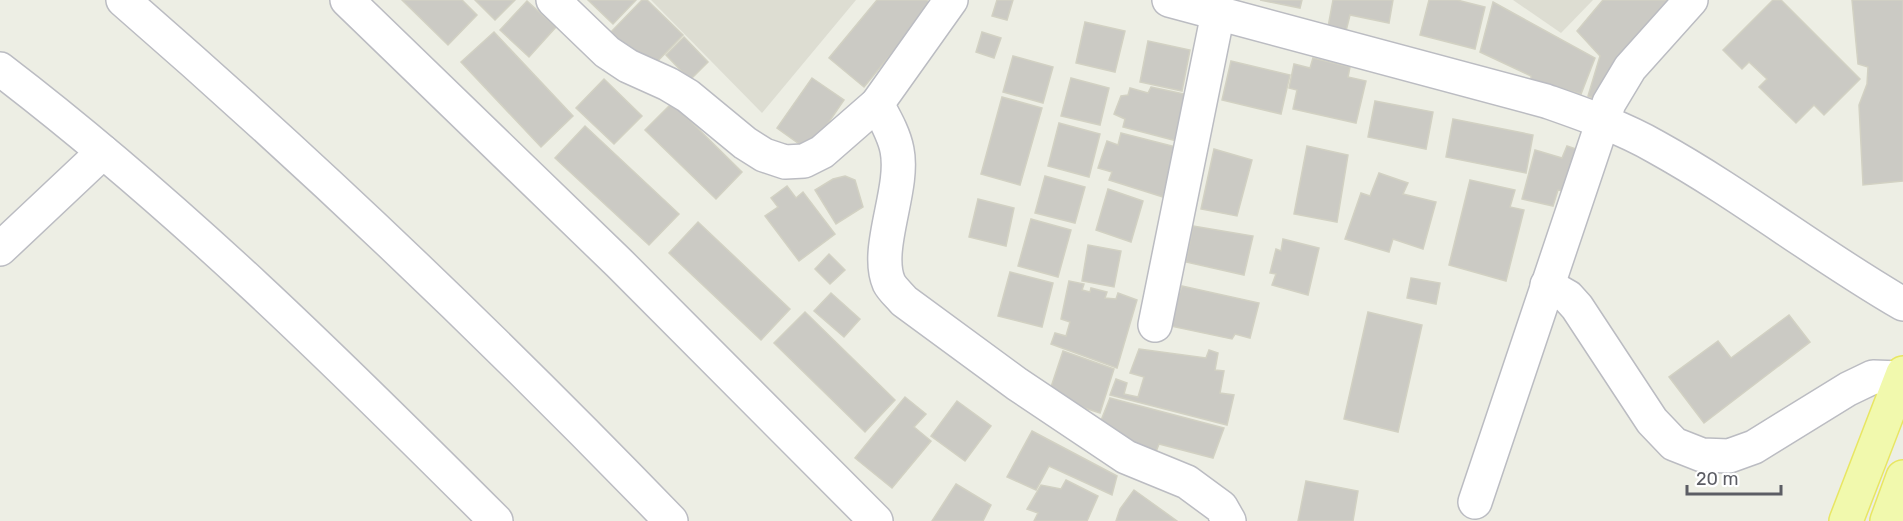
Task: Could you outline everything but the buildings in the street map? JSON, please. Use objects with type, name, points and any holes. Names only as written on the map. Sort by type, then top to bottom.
[{"type":"main road","points":[[1846,521],[1902,376]]},
{"type":"main road","points":[[1887,521],[1903,477]]},
{"type":"street","points":[[123,0],[223,87],[431,282],[671,521]]},
{"type":"street","points":[[347,0],[628,272],[876,521]]},
{"type":"street","points":[[553,0],[607,52],[628,66],[688,96],[746,143],[765,155],[785,162],[804,161],[822,153],[877,104],[951,0]]},
{"type":"street","points":[[1169,0],[1546,101],[1602,121],[1654,145],[1714,181],[1903,304]]},
{"type":"street","points":[[1475,502],[1602,121],[1617,85],[1691,0]]},
{"type":"street","points":[[1155,325],[1218,13]]},
{"type":"street","points":[[0,69],[103,152],[235,269],[310,338],[496,521]]},
{"type":"street","points":[[877,104],[890,127],[897,151],[898,180],[885,265],[890,284],[903,301],[1017,384],[1126,457],[1186,482],[1221,507],[1229,521]]},
{"type":"street","points":[[0,249],[103,152]]},
{"type":"street","points":[[1547,285],[1568,297],[1577,307],[1652,422],[1674,444],[1702,455],[1729,456],[1754,447],[1848,389],[1873,377],[1902,376]]},
{"type":"shaded area","points":[[651,0],[856,0],[762,113]]},
{"type":"shaded area","points":[[1513,0],[1593,0],[1561,33]]}]
